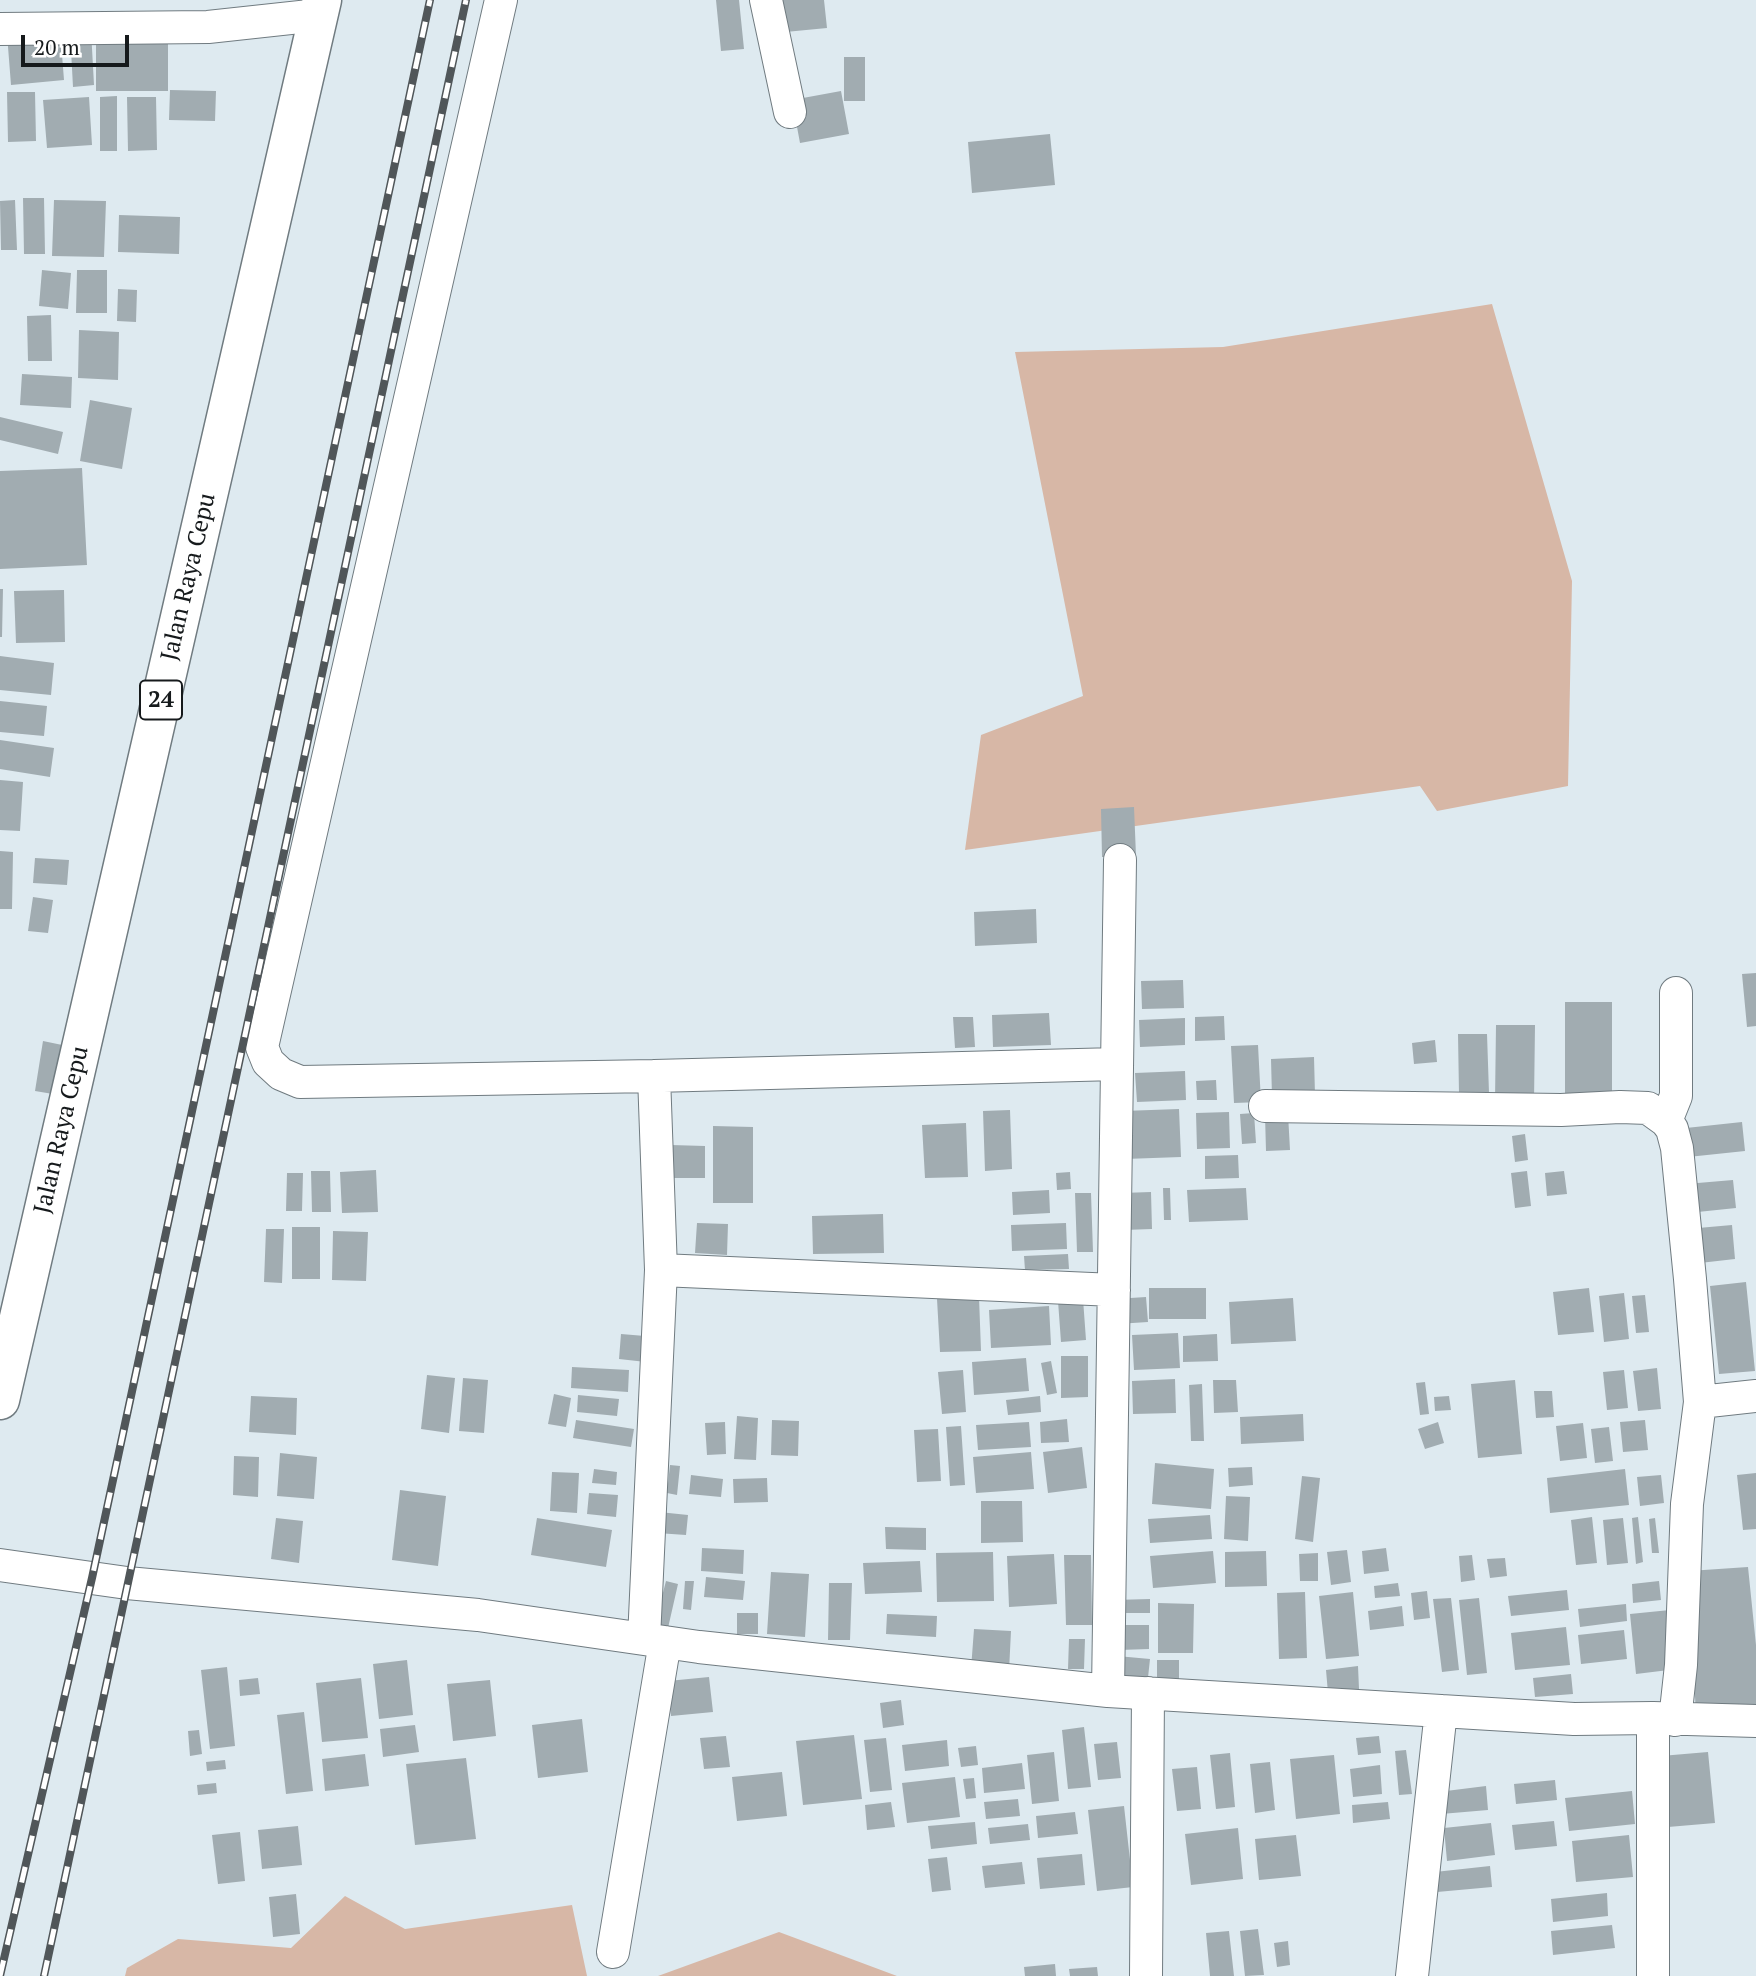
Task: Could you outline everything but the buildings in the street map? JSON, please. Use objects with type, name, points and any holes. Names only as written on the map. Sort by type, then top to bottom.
[{"type":"highway","name":"Jalan Raya Cepu","points":[[0,1400],[320,8]]},
{"type":"street","points":[[501,0],[262,1046],[268,1062],[281,1074],[300,1082],[1117,1064]]},
{"type":"street","points":[[766,0],[790,112]]},
{"type":"street","points":[[0,29],[208,27],[320,8]]},
{"type":"street","points":[[1108,1691],[1120,860]]},
{"type":"street","points":[[1666,1121],[1676,1096],[1676,993]]},
{"type":"street","points":[[613,1952],[654,1641],[661,1270],[654,1076]]},
{"type":"street","points":[[1265,1106],[1561,1110],[1648,1108],[1672,1129],[1677,1148],[1700,1402],[1687,1504],[1681,1665],[1664,1719],[1653,1976]]},
{"type":"street","points":[[661,1270],[1114,1290]]},
{"type":"street","points":[[1700,1402],[1756,1396]]},
{"type":"street","points":[[0,1565],[127,1583],[478,1615],[654,1641],[1108,1691],[1574,1719],[1756,1721]]},
{"type":"street","points":[[1146,1976],[1148,1693]]},
{"type":"street","points":[[1412,1976],[1441,1711]]},
{"type":"shaded area","points":[[1492,304],[1572,581],[1568,786],[1437,811],[1420,786],[965,850],[981,735],[1083,696],[1015,352],[1223,347]]},
{"type":"shaded area","points":[[345,1896],[405,1929],[572,1905],[587,1976],[125,1976],[127,1968],[178,1939],[291,1948]]},
{"type":"shaded area","points":[[779,1932],[897,1976],[658,1976]]},
{"type":"railway","points":[[0,1976],[92,1578],[430,0]]},
{"type":"railway","points":[[44,1976],[466,0]]}]
